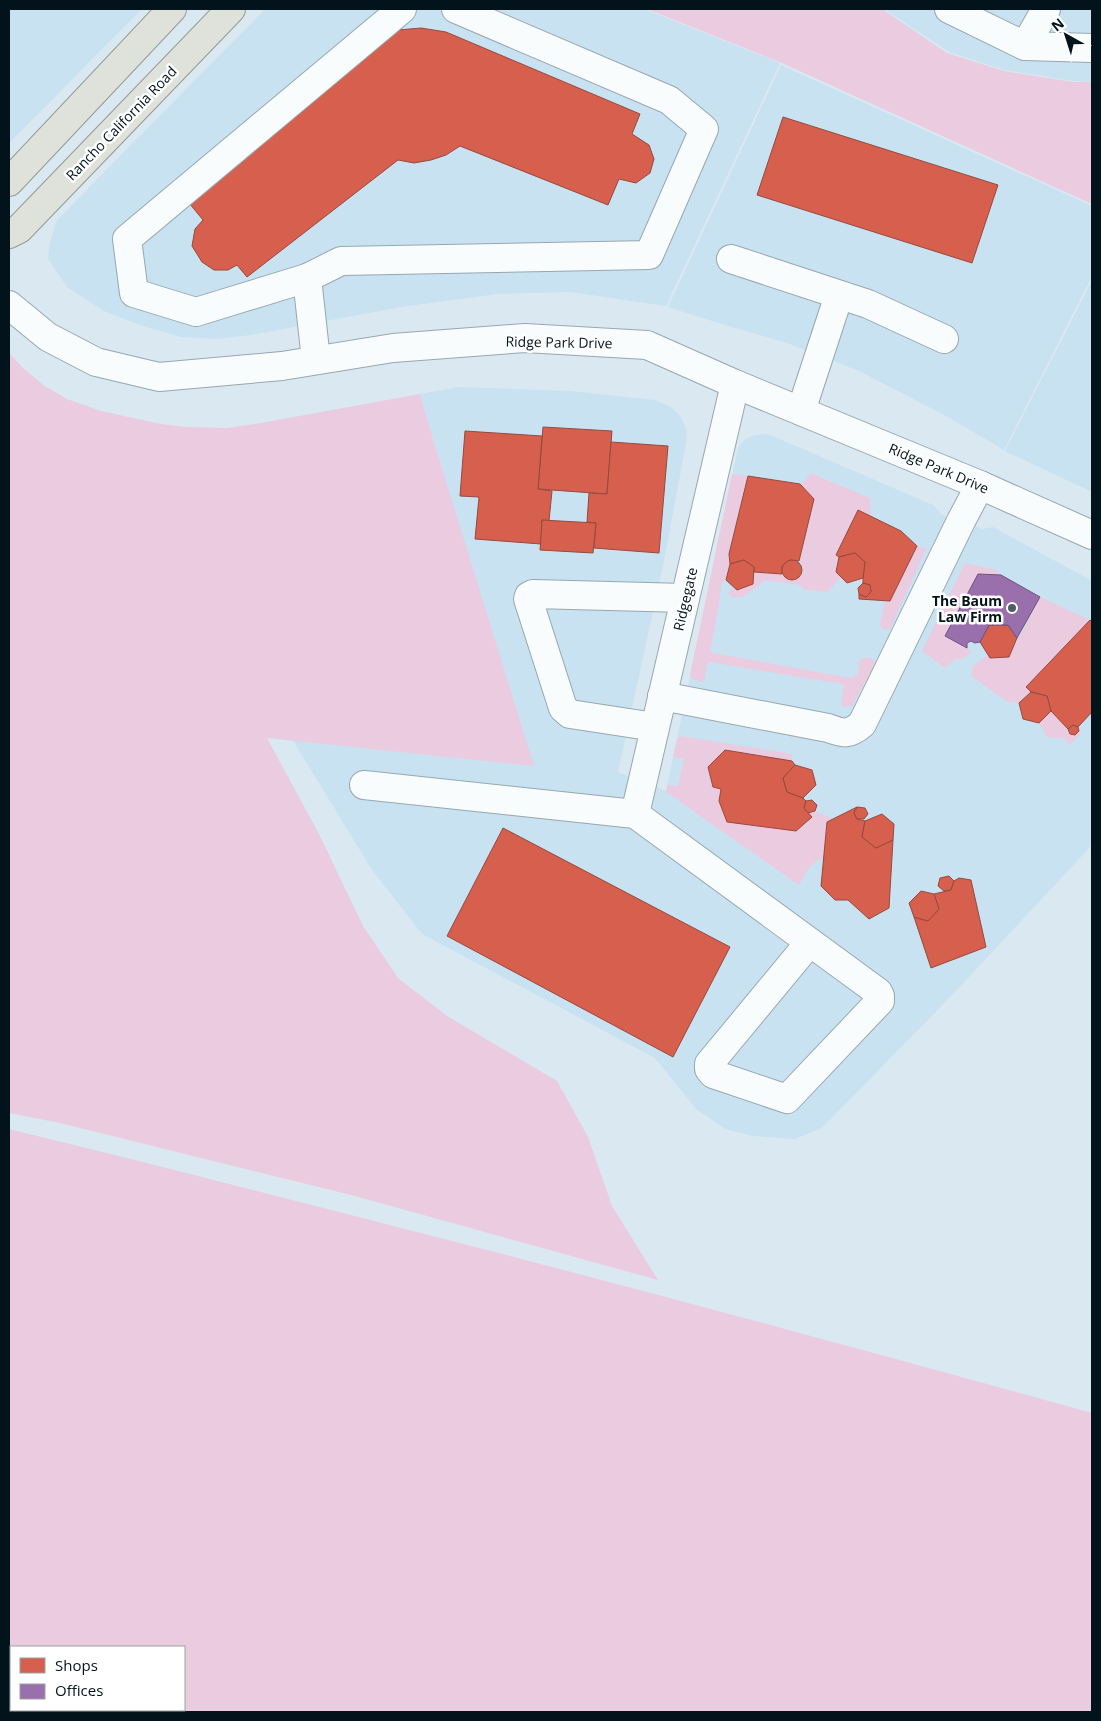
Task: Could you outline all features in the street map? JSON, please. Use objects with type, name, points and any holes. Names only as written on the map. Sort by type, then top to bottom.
[{"type":"main road","points":[[9,182],[172,9]]},
{"type":"main road","name":"Rancho California Road","points":[[9,234],[20,229],[231,9]]},
{"type":"street","points":[[402,9],[127,240],[134,293],[196,312],[307,278],[342,261],[649,255],[704,129],[669,100],[456,9]]},
{"type":"street","points":[[949,9],[1025,46],[1092,48]]},
{"type":"street","points":[[1025,46],[1046,9]]},
{"type":"street","points":[[731,259],[868,304],[944,339]]},
{"type":"street","points":[[307,278],[316,360]]},
{"type":"street","points":[[801,411],[839,294]]},
{"type":"street","name":"Ridge Park Drive","points":[[9,305],[48,337],[96,362],[159,377],[282,366],[393,348],[525,338],[647,345],[735,384],[980,485],[1092,535]]},
{"type":"street","name":"Ridgegate","points":[[635,814],[735,384]]},
{"type":"street","points":[[662,696],[828,728],[840,732],[846,733],[855,730],[862,724],[980,485]]},
{"type":"street","points":[[655,727],[566,712],[563,708],[528,600],[533,594],[685,598]]},
{"type":"street","points":[[364,785],[635,814],[810,942],[878,992],[880,1001],[787,1099],[713,1074],[709,1069],[709,1064],[810,942]]},
{"type":"shaded area","points":[[9,9],[142,9],[9,143]]},
{"type":"shaded area","points":[[265,9],[644,9],[780,63],[666,306],[570,292],[498,294],[401,307],[251,335],[216,339],[181,337],[140,325],[104,311],[67,287],[48,259],[50,242],[57,220]]},
{"type":"shaded area","points":[[647,9],[882,9],[947,53],[1004,71],[1073,82],[1092,82],[1092,204],[782,63]]},
{"type":"shaded area","points":[[884,9],[1092,9],[1092,82],[1073,81],[1004,70],[949,52]]},
{"type":"shaded area","points":[[781,65],[1092,206],[1092,276],[1004,450],[948,417],[859,371],[787,343],[668,307]]},
{"type":"shaded area","points":[[1092,280],[1092,492],[1005,451]]},
{"type":"shaded area","points":[[9,353],[43,385],[67,399],[101,411],[161,424],[187,427],[228,428],[420,394],[534,766],[267,738],[319,834],[363,926],[398,978],[447,1016],[557,1081],[588,1137],[612,1206],[658,1280],[355,1196],[60,1123],[9,1113]]},
{"type":"shaded area","points":[[459,387],[571,391],[655,400],[671,407],[681,417],[687,431],[686,444],[663,566],[618,772],[666,791],[738,448],[745,439],[755,435],[768,434],[933,505],[942,515],[983,529],[993,527],[1092,581],[1092,845],[954,993],[822,1128],[795,1139],[753,1136],[725,1129],[696,1109],[655,1058],[422,934],[372,870],[292,739],[436,449],[420,394]]},
{"type":"shaded area","points":[[810,473],[870,498],[871,516],[858,510],[837,555],[839,557],[836,572],[841,577],[827,592],[803,589],[800,585],[765,580],[743,597],[731,597],[728,593],[734,587],[737,590],[753,584],[754,572],[782,574],[788,580],[794,581],[803,574],[803,566],[799,561],[814,499],[800,484],[806,480]]},
{"type":"shaded area","points":[[732,474],[748,476],[729,554],[726,578],[721,584],[710,651],[851,678],[858,674],[860,660],[872,658],[875,664],[852,706],[844,707],[841,705],[844,686],[842,684],[709,662],[702,682],[692,679],[690,675]]},
{"type":"shaded area","points":[[917,546],[926,549],[891,627],[888,630],[884,630],[880,625],[885,601],[890,601]]},
{"type":"shaded area","points":[[965,563],[996,570],[1001,575],[978,574],[945,636],[972,651],[962,659],[955,659],[945,668],[922,651]]},
{"type":"shaded area","points":[[1040,597],[1090,620],[1027,687],[1031,692],[1019,703],[1008,702],[971,676],[973,666],[989,655],[1009,657]]},
{"type":"shaded area","points":[[1051,711],[1068,729],[1070,734],[1075,735],[1079,731],[1081,733],[1070,745],[1063,738],[1047,737],[1039,723]]},
{"type":"shaded area","points":[[680,736],[792,754],[792,761],[725,750],[708,767],[713,787],[811,817],[808,813],[815,811],[833,819],[827,822],[824,857],[809,868],[799,885],[666,792],[668,785],[678,786],[684,759],[673,757],[677,739]]},
{"type":"shaded area","points":[[9,1129],[552,1267],[1092,1413],[1092,1712],[9,1712]]},
{"type":"building: Shops","points":[[421,28],[446,32],[640,114],[632,134],[649,145],[654,159],[650,173],[636,183],[619,179],[608,205],[460,146],[446,155],[431,160],[414,163],[398,160],[247,277],[237,265],[228,270],[214,270],[202,262],[192,246],[195,229],[203,220],[190,204],[398,30]]},
{"type":"building: Shops","points":[[783,117],[998,185],[972,263],[757,195]]},
{"type":"building: Shops","points":[[543,427],[612,431],[607,494],[538,489]]},
{"type":"building: Shops","points":[[465,431],[542,436],[538,489],[552,491],[549,521],[542,520],[541,544],[475,539],[479,497],[460,496]]},
{"type":"building: Shops","points":[[611,442],[668,446],[659,553],[594,548],[596,523],[587,522],[589,493],[607,494]]},
{"type":"building: Shops","points":[[748,476],[800,484],[814,499],[799,561],[790,560],[782,566],[782,574],[754,572],[754,567],[744,560],[730,564],[729,554]]},
{"type":"building: Shops","points":[[858,510],[901,531],[917,546],[890,601],[859,599],[859,594],[866,597],[871,592],[870,585],[863,583],[865,562],[855,553],[839,557],[836,555]]},
{"type":"building: Shops","points":[[542,520],[596,523],[593,553],[540,550]]},
{"type":"building: Shops","points":[[855,553],[865,562],[863,578],[847,583],[836,572],[839,557]]},
{"type":"building: Shops","points":[[744,560],[754,567],[753,584],[737,590],[726,580],[730,564]]},
{"type":"building: Shops","points":[[788,560],[796,560],[802,566],[802,574],[796,580],[788,580],[782,574],[782,566]]},
{"type":"building: Shops","points":[[863,583],[870,585],[871,592],[866,597],[859,594],[858,588]]},
{"type":"building: Shops","points":[[1090,620],[1092,622],[1092,712],[1078,727],[1073,725],[1068,729],[1051,711],[1047,696],[1031,692],[1026,687]]},
{"type":"building: Shops","points":[[989,625],[1008,625],[1017,638],[1009,657],[990,658],[980,642]]},
{"type":"building: Shops","points":[[1031,692],[1047,696],[1051,711],[1039,723],[1023,719],[1019,703]]},
{"type":"building: Shops","points":[[1073,725],[1078,727],[1079,731],[1075,735],[1070,734],[1068,729]]},
{"type":"building: Shops","points":[[725,750],[792,761],[795,765],[783,778],[787,792],[806,801],[804,808],[812,817],[796,831],[727,822],[719,801],[721,789],[713,787],[708,767]]},
{"type":"building: Shops","points":[[795,765],[812,770],[816,785],[803,798],[787,792],[783,778]]},
{"type":"building: Shops","points":[[812,800],[817,805],[815,811],[808,813],[804,808],[806,801]]},
{"type":"building: Shops","points":[[857,807],[854,813],[857,819],[865,821],[862,837],[876,848],[893,840],[889,908],[869,919],[848,900],[835,900],[821,886],[827,822]]},
{"type":"building: Shops","points":[[857,807],[865,808],[868,814],[864,819],[857,819],[854,813]]},
{"type":"building: Shops","points":[[882,814],[894,824],[893,840],[876,848],[862,837],[865,821]]},
{"type":"building: Shops","points":[[503,828],[730,947],[673,1057],[447,936]]},
{"type":"building: Shops","points":[[949,876],[954,881],[951,890],[944,891],[938,886],[940,878]]},
{"type":"building: Shops","points":[[959,878],[971,880],[986,947],[931,968],[914,917],[928,921],[939,909],[934,894],[951,890],[954,881]]},
{"type":"building: Shops","points":[[921,891],[934,894],[939,909],[928,921],[914,917],[909,903]]},
{"type":"building: Offices","points":[[978,574],[1001,575],[1040,597],[1017,638],[1008,625],[989,625],[980,642],[975,643],[971,641],[967,643],[967,648],[945,636]]},
{"type":"place","name":"The Baum Law Firm","points":[[1012,608]]}]
